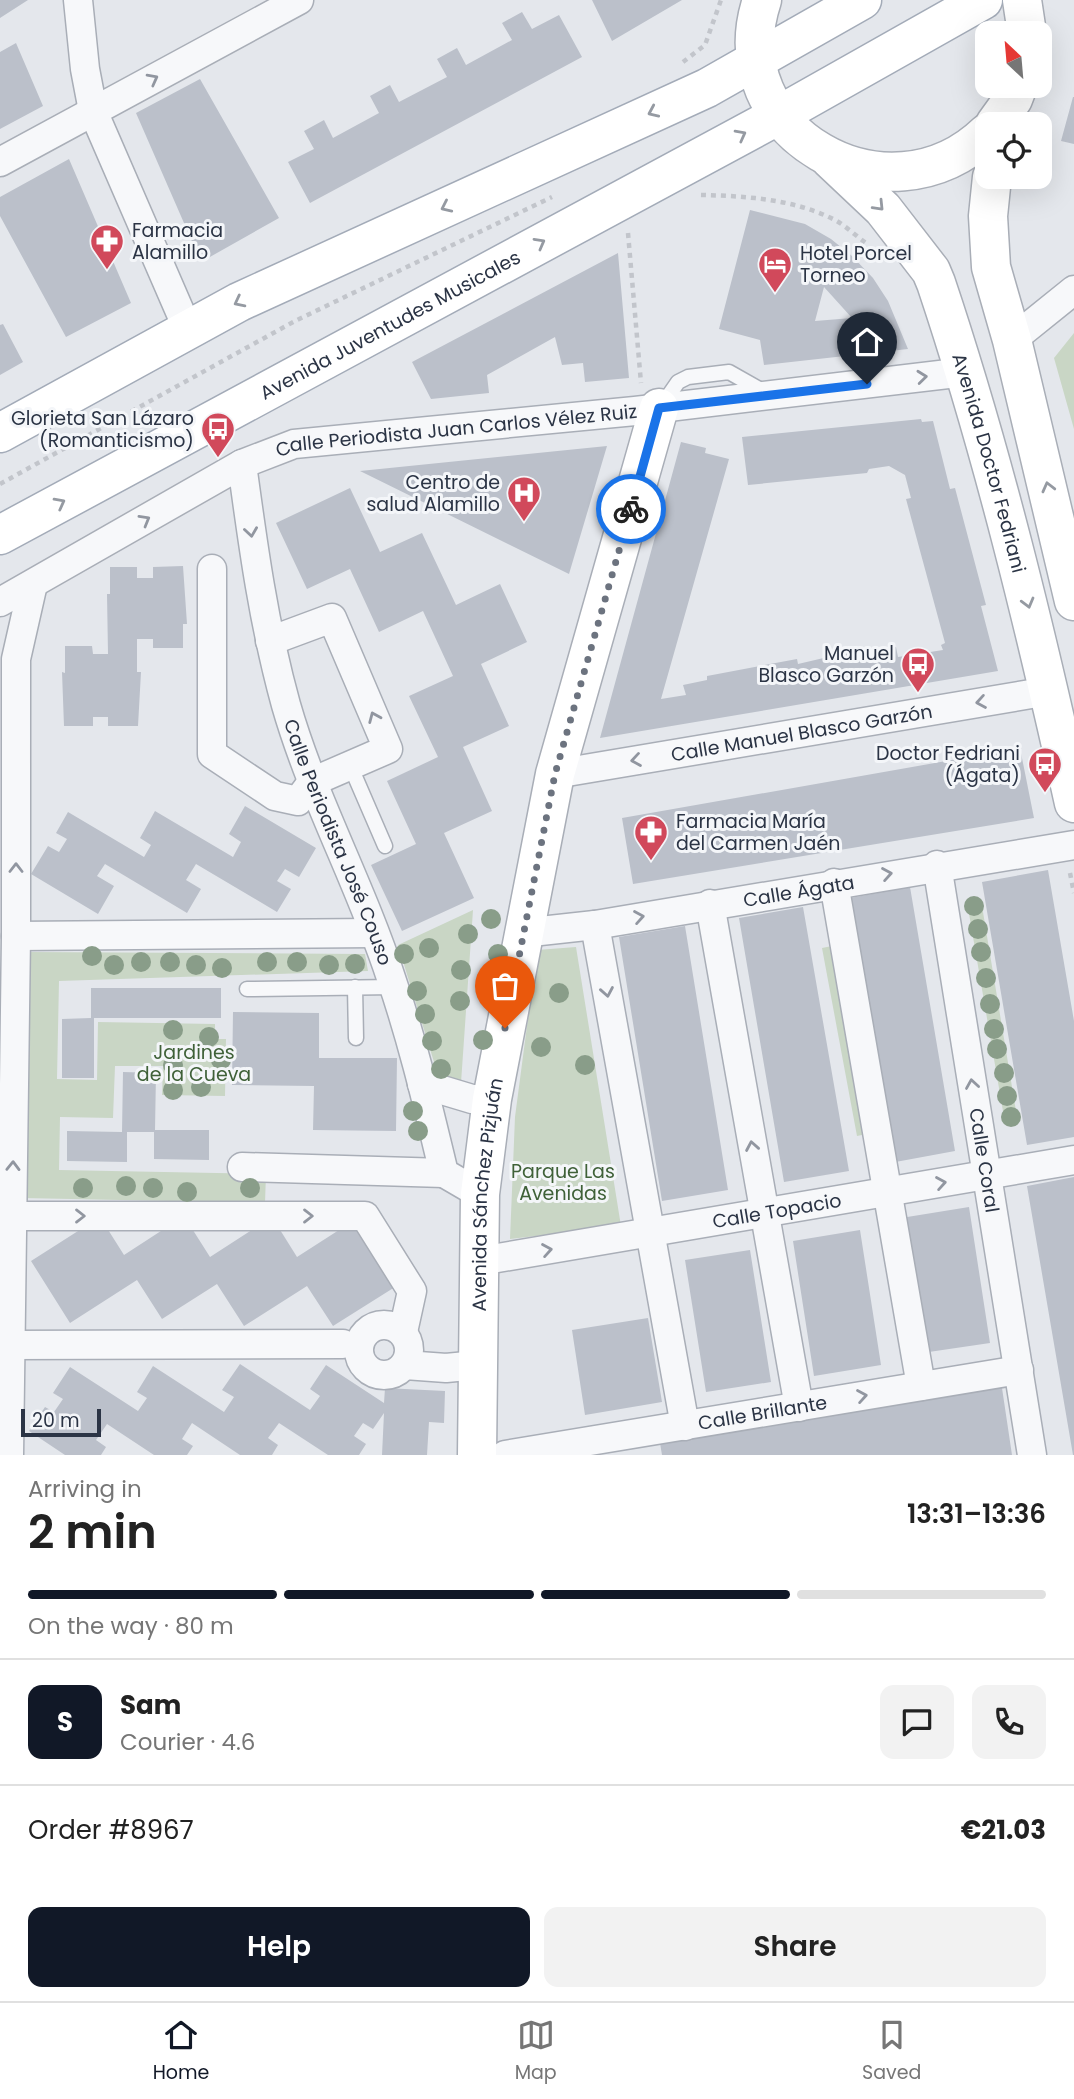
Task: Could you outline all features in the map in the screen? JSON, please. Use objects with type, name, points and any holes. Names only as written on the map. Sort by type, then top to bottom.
[{"type":"main road","points":[[762,0],[757,15],[757,58],[764,88],[779,115],[811,148],[830,159],[885,174],[916,172],[947,162],[975,145]]},
{"type":"main road","points":[[0,433],[239,302],[707,88],[862,0]]},
{"type":"main road","name":"Avenida Juventudes Musicales","points":[[0,535],[779,115],[983,0]]},
{"type":"main road","points":[[1022,0],[1025,21]]},
{"type":"main road","name":"Avenida Doctor Fedriani","points":[[830,159],[883,209],[931,271],[965,372],[1061,695],[1074,803]]},
{"type":"main road","points":[[991,189],[988,216],[991,267],[1065,521],[1074,601]]},
{"type":"main road","name":"Avenida Sánchez Pizjuán","points":[[477,1455],[480,1194],[492,1099],[555,774],[650,397]]},
{"type":"street","points":[[78,0],[85,69],[93,111],[188,330]]},
{"type":"street","points":[[0,162],[299,0]]},
{"type":"street","points":[[1012,340],[1074,290]]},
{"type":"street","name":"Calle Periodista Juan Carlos Vélez Ruiz","points":[[242,464],[294,444],[650,397],[771,395],[965,372]]},
{"type":"street","points":[[0,602],[242,464]]},
{"type":"street","name":"Calle Periodista José Couso","points":[[242,464],[257,579],[287,706],[312,782],[394,987],[444,1173]]},
{"type":"street","points":[[212,569],[212,754],[275,796],[298,801],[312,782],[388,749],[332,618],[270,641]]},
{"type":"street","points":[[9,1455],[16,936],[8,660],[33,584]]},
{"type":"street","name":"Calle Manuel Blasco Garzón","points":[[555,774],[1061,695]]},
{"type":"street","name":"Calle Ágata","points":[[523,933],[595,925],[937,865],[1071,853]]},
{"type":"street","name":"Calle Coral","points":[[937,865],[1032,1455]]},
{"type":"street","points":[[834,883],[921,1386]]},
{"type":"street","points":[[710,904],[799,1407]]},
{"type":"street","points":[[595,925],[685,1426]]},
{"type":"street","points":[[16,936],[374,933]]},
{"type":"street","points":[[422,1084],[472,1099],[492,1099]]},
{"type":"street","name":"Calle Topacio","points":[[480,1261],[1074,1160]]},
{"type":"street","points":[[242,1167],[444,1173],[480,1194]]},
{"type":"street","points":[[12,1216],[365,1216],[412,1291],[403,1332],[410,1348],[405,1365]]},
{"type":"street","points":[[403,1332],[389,1325],[374,1326],[362,1337],[359,1353],[366,1368],[373,1373],[390,1374],[405,1365],[446,1368],[477,1365]]},
{"type":"street","points":[[10,1345],[343,1344]]},
{"type":"street","name":"Calle Brillante","points":[[505,1455],[625,1445],[685,1426],[1019,1370]]},
{"type":"lane","points":[[350,765],[385,846]]},
{"type":"lane","points":[[355,987],[356,1038]]},
{"type":"lane","points":[[247,989],[394,987]]},
{"type":"path","points":[[672,67],[705,45],[721,0]]},
{"type":"path","points":[[696,189],[700,195],[750,196],[793,205],[836,220],[873,248]]},
{"type":"path","points":[[0,484],[295,321],[559,194]]},
{"type":"path","points":[[627,233],[642,376],[650,397]]},
{"type":"path","points":[[1071,853],[1074,893]]},
{"type":"green space","points":[[1074,333],[1074,429],[1054,358]]},
{"type":"green space","points":[[981,900],[1018,1123],[1005,1123],[967,902]]},
{"type":"green space","points":[[473,910],[461,1083],[438,1075],[398,945]]},
{"type":"green space","points":[[837,945],[872,1133],[857,1136],[822,948]]},
{"type":"green space","name":"Parque Las Avenidas","points":[[576,947],[621,1226],[510,1239],[515,1117],[537,950]]},
{"type":"green space","name":"Jardines de la Cueva","points":[[27,952],[365,954],[368,971],[59,981],[57,1079],[97,1080],[98,1022],[215,1024],[215,1039],[226,1039],[225,1096],[162,1095],[163,1066],[115,1066],[113,1118],[60,1117],[59,1170],[266,1174],[265,1203],[22,1198]]},
{"type":"building","points":[[0,0],[28,0],[0,18]]},
{"type":"building","points":[[592,0],[682,0],[612,41]]},
{"type":"building","points":[[522,12],[532,29],[559,15],[582,57],[310,203],[288,162],[314,149],[304,131],[324,120],[333,138],[379,113],[370,96],[390,85],[399,102],[447,77],[437,59],[457,48],[466,65],[512,40],[502,23]]},
{"type":"building","points":[[16,43],[43,106],[0,129],[0,52]]},
{"type":"building","points":[[200,79],[279,218],[201,262],[136,113]]},
{"type":"building","points":[[1074,97],[1074,144],[1061,141]]},
{"type":"building","points":[[69,159],[131,303],[66,337],[0,216],[0,197]]},
{"type":"building","name":"Hotel Porcel Torneo","points":[[750,210],[805,224],[831,239],[852,256],[873,278],[888,301],[908,349],[764,365],[760,340],[719,329]],"holes":[[[824,287],[852,318],[815,321]]]},
{"type":"building","points":[[618,253],[629,378],[585,382],[583,363],[562,365],[555,337],[487,375],[489,393],[431,399],[412,362]]},
{"type":"building","points":[[3,324],[23,362],[0,375],[0,325]]},
{"type":"building","points":[[921,419],[922,422],[933,421],[950,489],[955,488],[986,605],[981,606],[998,671],[600,738],[681,442],[706,448],[705,453],[729,459],[661,699],[686,695],[683,685],[707,680],[707,676],[797,659],[798,664],[862,649],[863,652],[896,647],[898,657],[943,650],[941,645],[945,643],[906,499],[911,498],[905,475],[889,466],[869,469],[867,473],[748,485],[742,437]]},
{"type":"building","name":"Centro de salud Alamillo","points":[[607,446],[569,574],[360,471]]},
{"type":"building","points":[[350,488],[380,552],[422,533],[456,605],[500,584],[527,642],[481,664],[509,726],[463,747],[492,811],[444,833],[474,898],[402,931],[371,865],[416,844],[387,781],[438,757],[409,696],[453,676],[423,611],[379,632],[350,569],[307,589],[276,523]]},
{"type":"building","points":[[183,566],[187,624],[183,624],[183,648],[153,648],[153,639],[137,639],[137,672],[141,672],[138,726],[108,726],[108,717],[93,717],[93,726],[64,726],[62,672],[65,673],[65,646],[92,646],[93,654],[108,654],[107,594],[110,594],[110,567],[137,567],[137,578],[153,578],[153,567]]},
{"type":"building","points":[[1020,748],[1034,818],[633,884],[622,818]]},
{"type":"building","points":[[245,806],[316,848],[299,877],[285,869],[277,881],[291,889],[277,912],[196,864],[186,880],[201,889],[187,913],[105,864],[97,876],[114,886],[98,914],[31,874],[48,846],[59,852],[67,839],[56,833],[68,812],[144,857],[151,845],[140,838],[155,811],[233,857],[241,842],[229,834]]},
{"type":"building","points":[[1048,870],[1074,1021],[1074,1137],[1027,1145],[982,882]]},
{"type":"building","points":[[910,887],[955,1151],[890,1163],[845,899]]},
{"type":"building","points":[[803,907],[849,1171],[784,1182],[739,918]]},
{"type":"building","points":[[685,926],[728,1190],[662,1201],[619,937]]},
{"type":"building","points":[[91,988],[221,988],[221,1018],[94,1018],[94,1078],[62,1078],[62,1019],[91,1018]]},
{"type":"building","points":[[233,1012],[319,1013],[319,1058],[397,1058],[396,1131],[313,1130],[314,1086],[232,1085]]},
{"type":"building","points":[[123,1072],[156,1073],[155,1130],[209,1130],[209,1160],[154,1159],[154,1132],[127,1132],[127,1162],[67,1161],[67,1131],[122,1132]]},
{"type":"building","points":[[1074,1177],[1074,1455],[1073,1455],[1027,1186]]},
{"type":"building","points":[[969,1207],[990,1343],[922,1353],[901,1218]]},
{"type":"building","points":[[184,1216],[210,1257],[272,1217],[297,1257],[353,1221],[395,1287],[333,1326],[307,1286],[244,1326],[217,1284],[162,1319],[137,1280],[70,1323],[31,1261],[100,1217],[124,1255]]},
{"type":"building","points":[[860,1230],[881,1365],[814,1376],[793,1241]]},
{"type":"building","points":[[750,1250],[771,1382],[706,1392],[685,1260]]},
{"type":"building","points":[[648,1318],[662,1402],[585,1415],[572,1330]]},
{"type":"building","points":[[240,1364],[310,1410],[320,1396],[310,1389],[326,1365],[384,1403],[385,1388],[445,1391],[444,1423],[429,1422],[427,1455],[382,1455],[384,1413],[373,1429],[363,1423],[354,1436],[366,1444],[359,1455],[328,1455],[279,1423],[268,1438],[278,1445],[272,1455],[240,1455],[192,1423],[182,1439],[193,1446],[187,1455],[154,1455],[107,1424],[96,1440],[106,1447],[101,1455],[65,1455],[29,1431],[45,1407],[54,1412],[63,1399],[53,1393],[70,1367],[138,1411],[147,1398],[137,1392],[153,1366],[224,1412],[234,1397],[222,1390]]},
{"type":"building","points":[[1002,1388],[1012,1455],[662,1455],[660,1443]]},
{"type":"way so far","points":[[505,1028],[555,774],[631,509]]},
{"type":"place","name":"Farmacia Alamillo","points":[[107,271]]},
{"type":"place","name":"Hotel Porcel Torneo","points":[[775,294]]},
{"type":"place","name":"Glorieta San Lázaro (Romanticismo)","points":[[218,459]]},
{"type":"place","name":"Centro de salud Alamillo","points":[[524,523]]},
{"type":"place","name":"Manuel Blasco Garzón","points":[[918,694]]},
{"type":"place","name":"Doctor Fedriani (Ágata)","points":[[1045,794]]},
{"type":"place","name":"Farmacia María del Carmen Jaén","points":[[651,862]]},
{"type":"route","points":[[631,509],[659,408],[867,384]]}]
